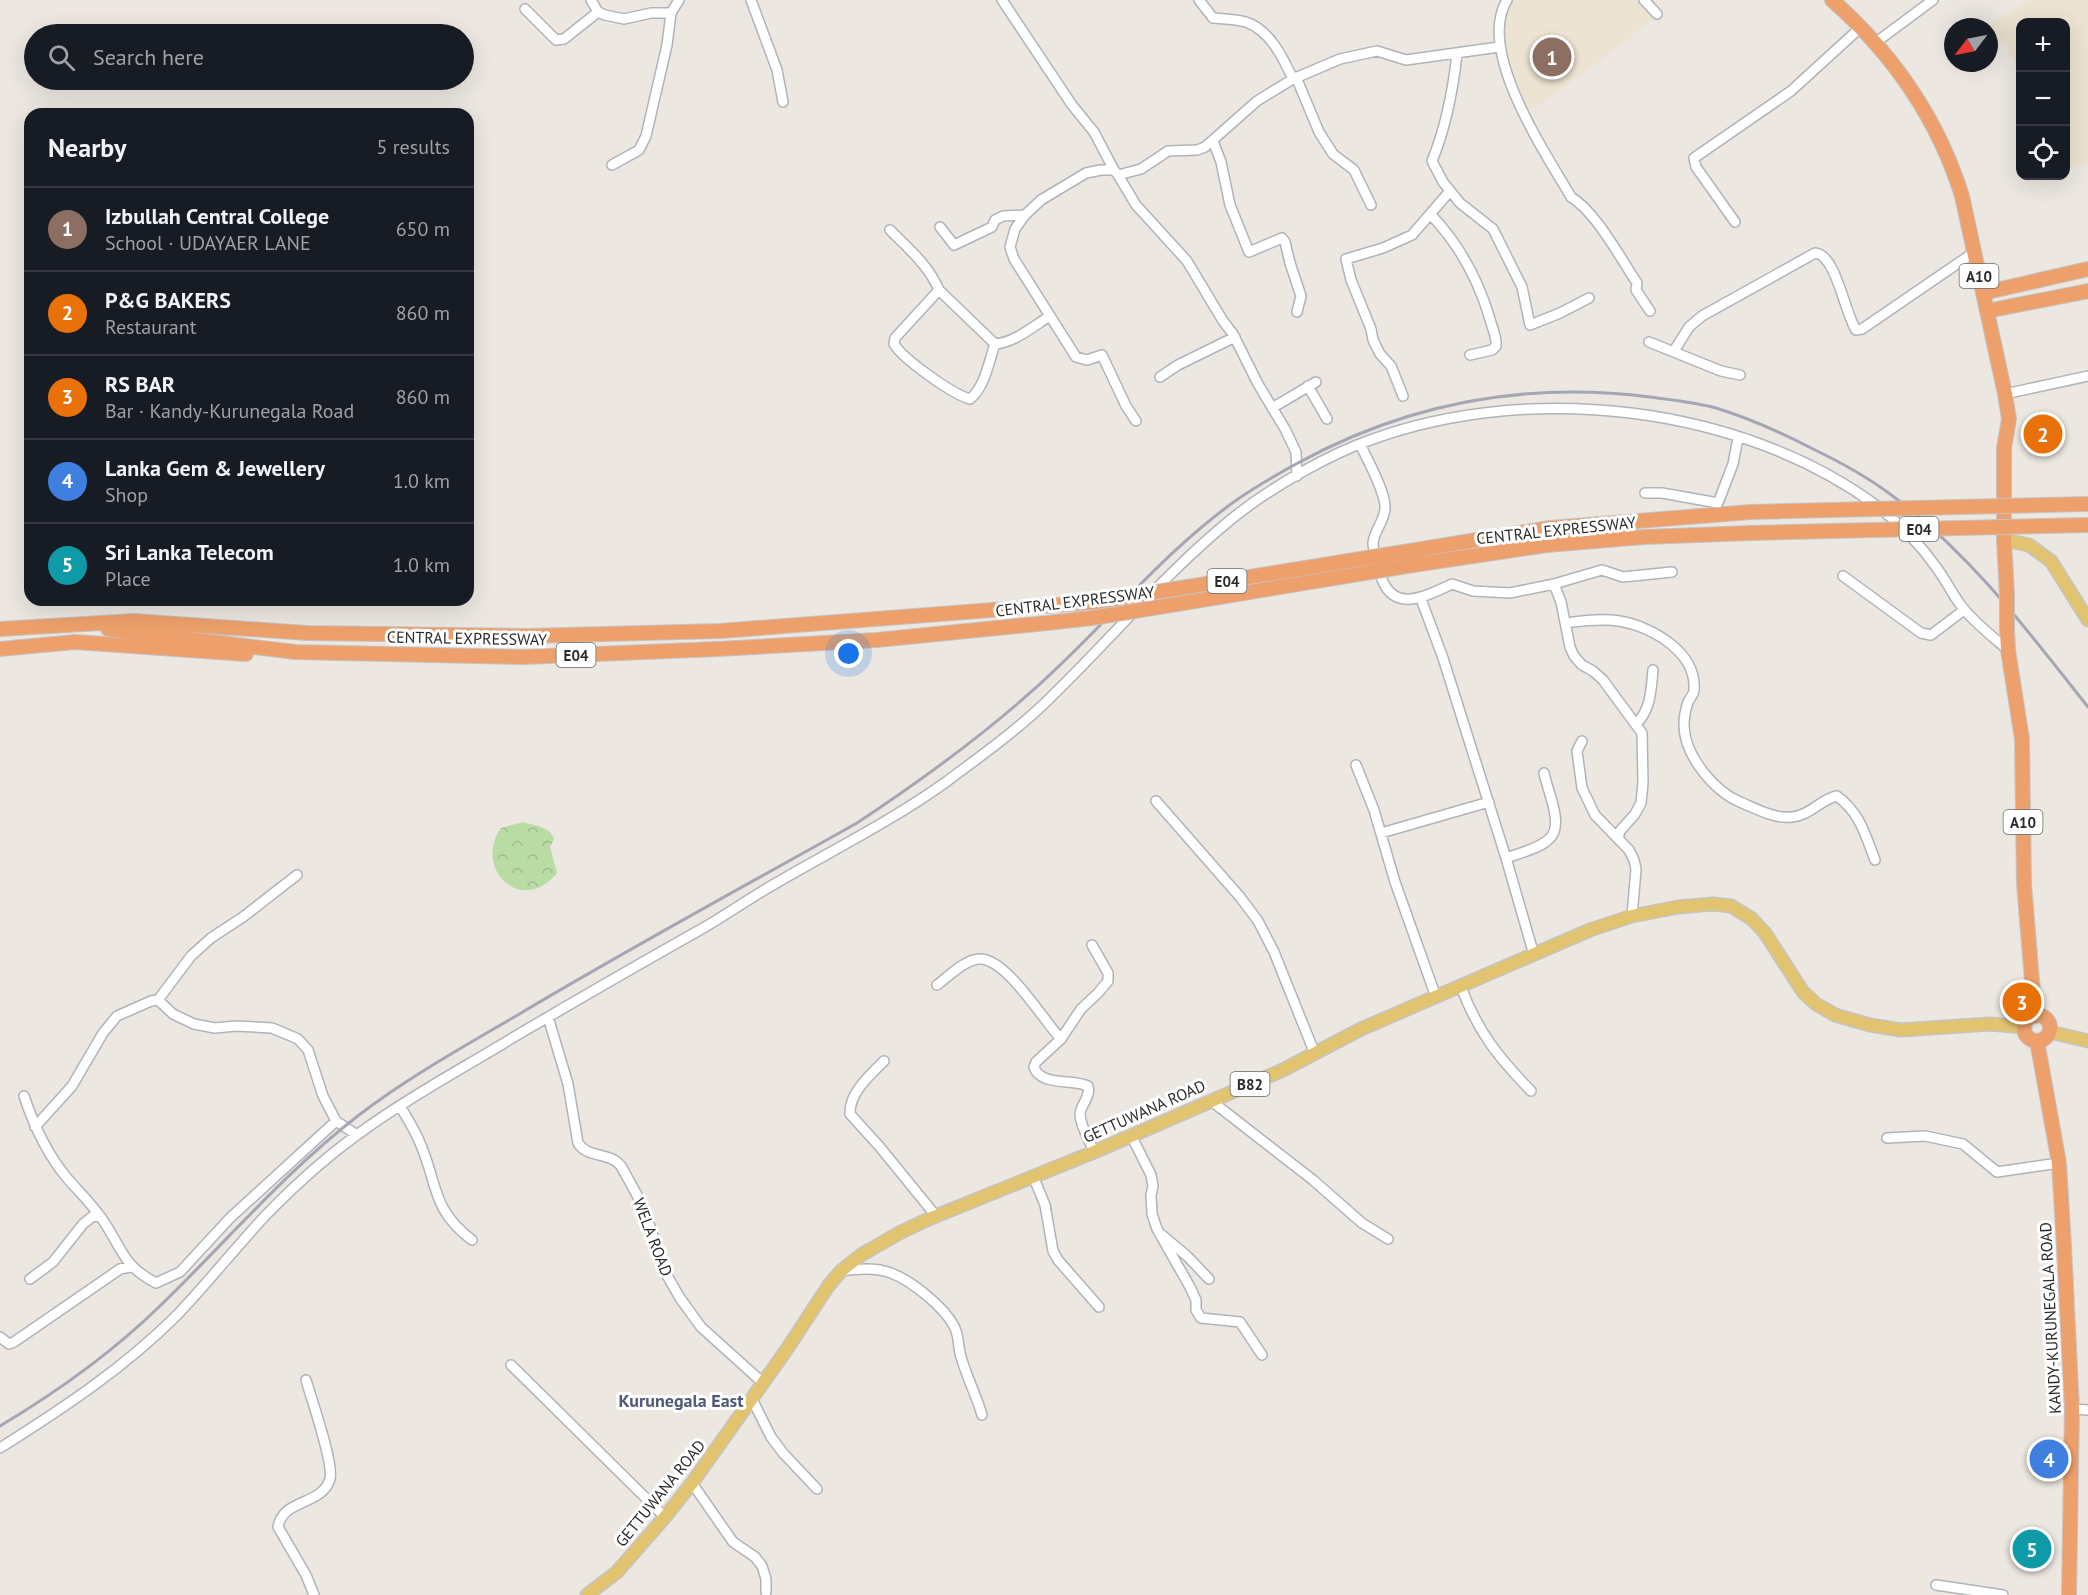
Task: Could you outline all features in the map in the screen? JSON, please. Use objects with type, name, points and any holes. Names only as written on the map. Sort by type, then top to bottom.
[{"type":"highway","name":"A10","points":[[1832,0],[1875,43],[1906,81],[1943,145],[1962,196],[2005,394],[2009,419],[2004,448],[2007,630],[2022,739],[2025,884],[2035,1016]]},
{"type":"highway","points":[[1983,293],[2088,269]]},
{"type":"highway","points":[[1987,310],[2088,291]]},
{"type":"highway","name":"CENTRAL EXPRESSWAY","points":[[64,624],[295,652],[524,657],[877,640],[1092,618],[1412,558],[1550,528],[1751,512],[2088,504]]},
{"type":"highway","name":"CENTRAL EXPRESSWAY","points":[[64,624],[134,621],[307,633],[528,636],[720,631],[1094,602],[1412,558],[1644,537],[2088,525]]},
{"type":"highway","points":[[0,629],[64,624]]},
{"type":"highway","points":[[0,649],[75,642],[275,656],[295,652]]},
{"type":"highway","points":[[2042,1016],[2047,1020],[2050,1032],[2045,1039],[2037,1041],[2027,1036],[2025,1027],[2028,1019],[2042,1016]]},
{"type":"highway","name":"KANDY-KURUNEGALA ROAD","points":[[2037,1041],[2059,1163],[2072,1409],[2070,1595]]},
{"type":"main road","points":[[2004,540],[2029,545],[2051,561],[2088,620]]},
{"type":"main road","name":"GETTUWANA ROAD","points":[[587,1595],[617,1572],[692,1483],[829,1285],[841,1271],[877,1245],[936,1216],[1094,1152],[1283,1070],[1361,1029],[1590,930],[1632,916],[1698,904],[1738,908],[1765,933],[1795,982],[1809,998],[1835,1015],[1870,1025],[1901,1029],[1990,1024],[2025,1027]]},
{"type":"main road","points":[[2050,1032],[2088,1041]]},
{"type":"street","points":[[591,0],[598,12],[624,19],[671,13]]},
{"type":"street","points":[[612,165],[639,150],[646,136],[667,45],[671,13],[679,0]]},
{"type":"street","points":[[752,0],[777,70],[783,102]]},
{"type":"street","points":[[1002,0],[1072,105],[1094,132],[1136,205],[1187,261],[1235,337],[1296,452],[1297,476]]},
{"type":"street","points":[[1198,0],[1213,18],[1245,22],[1260,29],[1281,53],[1319,132],[1333,154],[1354,170],[1371,205]]},
{"type":"street","points":[[1508,0],[1500,15],[1499,47],[1513,86],[1545,153],[1571,197],[1585,208],[1618,254],[1637,283],[1636,290],[1650,311]]},
{"type":"street","points":[[1644,0],[1657,14]]},
{"type":"street","points":[[1875,43],[1933,0]]},
{"type":"street","points":[[525,9],[559,41],[598,12]]},
{"type":"street","points":[[1735,222],[1696,167],[1694,158],[1791,91],[1860,28]]},
{"type":"street","points":[[1136,421],[1102,355],[1087,360],[1076,357],[1014,259],[1010,247],[1016,229],[1025,215],[1041,200],[1086,173],[1101,170],[1116,172],[1141,169],[1168,150],[1197,150],[1205,147],[1248,108],[1295,78],[1340,59],[1377,51],[1406,60],[1499,47]]},
{"type":"street","points":[[1456,54],[1454,81],[1432,161],[1443,182],[1471,213],[1492,229],[1522,287],[1530,325],[1589,298]]},
{"type":"street","points":[[1213,141],[1221,162],[1230,205],[1249,252],[1282,238],[1285,242],[1301,296],[1297,312]]},
{"type":"street","points":[[1403,396],[1391,366],[1380,354],[1373,340],[1371,329],[1351,280],[1346,259],[1383,248],[1412,235],[1450,191]]},
{"type":"street","points":[[940,226],[954,245],[992,227],[995,220],[1003,216],[1025,215]]},
{"type":"street","points":[[1431,215],[1455,244],[1475,275],[1495,336],[1496,346],[1492,350],[1470,355]]},
{"type":"street","points":[[890,230],[923,265],[939,290],[995,344],[1000,344],[1022,333],[1050,316]]},
{"type":"street","points":[[1674,351],[1689,327],[1702,316],[1815,253],[1821,253],[1825,257],[1838,282],[1850,322],[1856,330],[1862,329],[1973,253]]},
{"type":"street","points":[[939,290],[895,338],[894,344],[904,356],[943,384],[970,399],[976,394],[983,380],[995,344]]},
{"type":"street","points":[[1160,377],[1178,365],[1235,337]]},
{"type":"street","points":[[1649,342],[1721,371],[1740,375]]},
{"type":"street","points":[[2005,394],[2088,376]]},
{"type":"street","points":[[1272,408],[1312,384],[1327,419]]},
{"type":"street","points":[[0,1448],[102,1380],[132,1355],[176,1316],[270,1211],[357,1135],[400,1106],[548,1017],[776,883],[866,834],[942,785],[1047,702],[1199,547],[1262,496],[1360,444],[1394,432],[1452,419],[1507,410],[1571,407],[1674,420],[1738,438],[1809,466],[1851,489],[1878,508],[1908,533],[1928,555],[1964,610],[2008,650]]},
{"type":"street","points":[[1645,493],[1662,493],[1718,503],[1733,464],[1738,438]]},
{"type":"street","points":[[1360,444],[1386,508],[1373,542],[1382,583],[1400,599],[1421,599],[1452,584],[1473,591],[1510,594],[1602,570],[1623,577],[1672,572]]},
{"type":"street","points":[[1843,576],[1921,633],[1930,635],[1964,610]]},
{"type":"street","points":[[1554,584],[1561,602],[1570,647],[1578,661],[1603,680],[1642,734],[1641,802],[1635,814],[1620,831],[1617,839]]},
{"type":"street","points":[[1421,599],[1443,658],[1489,802],[1534,955]]},
{"type":"street","points":[[1565,623],[1618,620],[1639,626],[1660,636],[1678,652],[1689,666],[1694,690],[1688,702],[1684,726],[1690,750],[1698,765],[1714,785],[1731,799],[1780,818],[1796,817],[1829,798],[1837,796],[1852,807],[1875,860]]},
{"type":"street","points":[[1636,724],[1646,715],[1653,670]]},
{"type":"street","points":[[1582,741],[1577,751],[1582,788],[1595,815],[1634,860],[1636,869],[1632,916]]},
{"type":"street","points":[[1356,765],[1436,997]]},
{"type":"street","points":[[1506,858],[1543,844],[1551,838],[1555,831],[1556,819],[1544,773]]},
{"type":"street","points":[[1156,801],[1240,897],[1258,921],[1274,952],[1315,1054]]},
{"type":"street","points":[[1381,833],[1489,802]]},
{"type":"street","points":[[35,1127],[72,1086],[103,1033],[117,1016],[158,1000],[191,956],[297,874]]},
{"type":"street","points":[[1092,945],[1108,972],[1108,981],[1081,1010],[1061,1039],[1036,1062],[1034,1067],[1035,1071],[1046,1078],[1088,1086],[1089,1093],[1080,1111],[1080,1118],[1094,1152]]},
{"type":"street","points":[[937,985],[970,961],[981,959],[988,961],[1012,976],[1061,1039]]},
{"type":"street","points":[[1461,987],[1469,1009],[1485,1038],[1505,1065],[1531,1091]]},
{"type":"street","points":[[158,1000],[173,1014],[194,1024],[215,1028],[236,1026],[272,1028],[298,1039],[308,1050],[323,1096],[336,1121],[357,1135]]},
{"type":"street","name":"WELA ROAD","points":[[548,1017],[568,1084],[578,1143],[582,1150],[608,1156],[621,1166],[643,1206],[665,1272],[680,1298],[701,1327],[763,1383]]},
{"type":"street","points":[[884,1061],[858,1089],[850,1108],[850,1114],[936,1216]]},
{"type":"street","points":[[24,1096],[35,1127],[66,1176],[100,1217],[131,1267],[156,1283],[180,1272],[254,1194],[336,1121]]},
{"type":"street","points":[[1210,1100],[1313,1180],[1362,1223],[1388,1239]]},
{"type":"street","points":[[400,1106],[420,1142],[438,1200],[459,1230],[472,1240]]},
{"type":"street","points":[[1131,1135],[1151,1175],[1152,1214],[1196,1300],[1196,1310],[1201,1318],[1240,1322],[1262,1355]]},
{"type":"street","points":[[1887,1138],[1925,1136],[1963,1144],[1997,1172],[2059,1163]]},
{"type":"street","points":[[1033,1176],[1045,1205],[1053,1251],[1058,1260],[1099,1307]]},
{"type":"street","points":[[30,1279],[52,1262],[83,1224],[93,1216],[100,1217]]},
{"type":"street","points":[[1160,1233],[1209,1279]]},
{"type":"street","points":[[0,1337],[9,1344],[14,1342],[120,1269],[131,1267]]},
{"type":"street","points":[[841,1271],[875,1269],[892,1273],[926,1295],[941,1310],[953,1324],[959,1338],[960,1352],[982,1414]]},
{"type":"street","points":[[511,1365],[665,1517]]},
{"type":"street","points":[[306,1380],[324,1440],[330,1478],[325,1489],[317,1497],[292,1507],[283,1515],[278,1527],[306,1575],[314,1595]]},
{"type":"street","points":[[752,1399],[777,1445],[817,1489]]},
{"type":"street","points":[[2072,1409],[2088,1410]]},
{"type":"street","points":[[692,1483],[733,1542],[755,1557],[762,1566],[766,1579],[766,1592]]},
{"type":"street","points":[[1936,1585],[2003,1595]]},
{"type":"shaded area","points":[[1507,0],[1644,0],[1657,14],[1561,90],[1524,112],[1501,55],[1504,5]]},
{"type":"shaded area","points":[[2028,0],[2088,0],[2088,165],[2070,166],[2070,18],[2016,18],[2016,66],[2006,46],[1998,41],[1998,20]]},
{"type":"green space","points":[[523,822],[546,829],[554,839],[550,847],[557,873],[544,885],[530,890],[517,889],[505,882],[497,872],[493,859],[494,844],[501,828]]},
{"type":"railway","points":[[0,1426],[63,1385],[124,1339],[307,1159],[378,1101],[436,1063],[558,991],[857,823],[884,805],[961,750],[1035,689],[1167,558],[1213,517],[1296,464],[1338,443],[1380,426],[1467,402],[1512,395],[1557,392],[1603,393],[1683,401],[1716,408],[1753,421],[1853,470],[1881,487],[1919,517],[1972,567],[2088,707]]},
{"type":"place","name":"Izbullah Central College","points":[[1552,57]]},
{"type":"place","name":"P&G BAKERS","points":[[2043,434]]},
{"type":"place","name":"RS BAR","points":[[2022,1002]]},
{"type":"place","name":"Lanka Gem & Jewellery","points":[[2049,1459]]},
{"type":"place","name":"Sri Lanka Telecom","points":[[2032,1549]]},
{"type":"district","name":"Kurunegala East","points":[[681,1400]]}]
